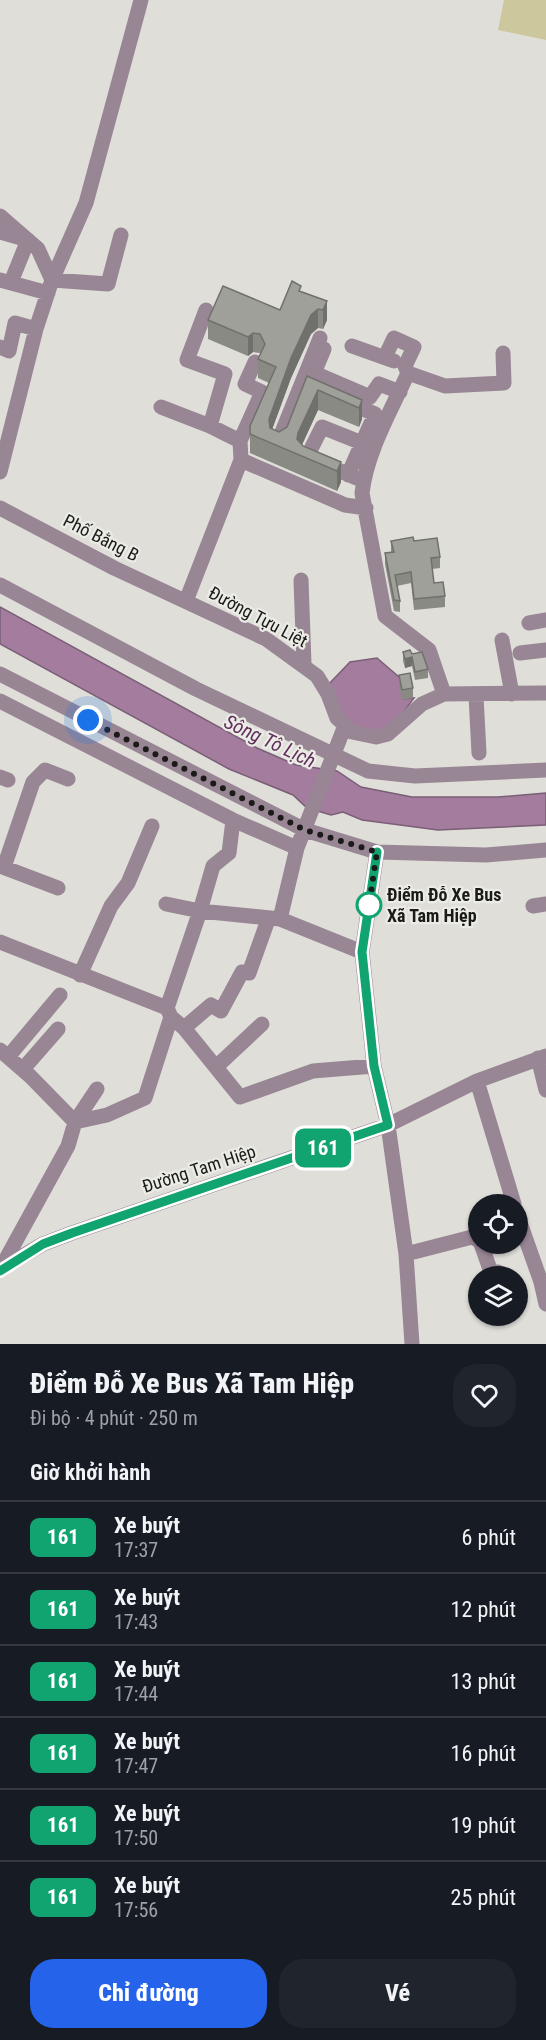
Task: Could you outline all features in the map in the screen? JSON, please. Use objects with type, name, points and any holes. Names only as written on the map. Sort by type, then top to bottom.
[{"type":"street","points":[[1,467],[6,422],[50,287],[86,202],[141,0]]},
{"type":"street","points":[[0,216],[42,254],[50,287]]},
{"type":"street","points":[[0,232],[28,240]]},
{"type":"street","points":[[28,240],[5,281],[50,287],[108,284],[121,235]]},
{"type":"street","points":[[206,310],[187,360],[225,374],[210,426]]},
{"type":"street","points":[[0,347],[9,351],[15,323],[36,329]]},
{"type":"street","points":[[386,357],[394,338],[417,348],[376,444],[362,493],[384,616],[429,650],[444,694]]},
{"type":"street","points":[[278,442],[299,390],[300,382],[322,344],[314,373],[370,397],[379,384],[400,392]]},
{"type":"street","points":[[352,346],[386,357],[446,386],[504,383],[502,353]]},
{"type":"street","points":[[186,601],[242,460],[240,441],[262,392],[245,384],[255,362]]},
{"type":"street","points":[[300,382],[375,414],[348,475]]},
{"type":"street","points":[[161,407],[210,426],[240,441]]},
{"type":"street","points":[[362,443],[322,427],[308,457],[364,481]]},
{"type":"street","points":[[242,460],[345,505],[366,508]]},
{"type":"street","name":"Phố Bằng B","points":[[0,508],[114,568],[186,601]]},
{"type":"street","points":[[301,580],[304,664]]},
{"type":"street","points":[[0,585],[331,762],[368,771],[415,776],[546,770]]},
{"type":"street","name":"Đường Tựu Liệt","points":[[186,601],[266,639],[304,664],[317,676],[344,728]]},
{"type":"street","points":[[529,623],[546,620]]},
{"type":"street","points":[[502,640],[512,694]]},
{"type":"street","points":[[520,653],[546,650]]},
{"type":"street","points":[[2,679],[305,830],[377,852],[486,855],[546,850]]},
{"type":"street","points":[[184,1028],[211,1005],[221,1011],[242,972],[249,973],[274,920],[297,848],[344,728],[364,736],[387,734],[422,704],[444,694],[476,696],[546,693]]},
{"type":"street","points":[[476,696],[479,753]]},
{"type":"street","points":[[0,701],[233,820],[297,848]]},
{"type":"street","points":[[58,888],[2,866],[33,782],[45,770],[68,779]]},
{"type":"street","points":[[75,1122],[107,1115],[145,1098],[213,866],[229,853],[233,820]]},
{"type":"street","points":[[80,975],[111,906],[128,883],[152,826]]},
{"type":"street","points":[[377,852],[362,952],[374,1066],[388,1125],[406,1254],[412,1344]]},
{"type":"street","points":[[166,904],[200,911],[274,920],[362,952]]},
{"type":"street","points":[[0,942],[169,1013],[240,1097],[313,1071],[374,1066]]},
{"type":"street","points":[[60,995],[4,1054],[23,1069],[75,1122]]},
{"type":"street","points":[[216,1067],[262,1024]]},
{"type":"street","points":[[23,1069],[58,1029]]},
{"type":"street","points":[[542,1057],[546,1090]]},
{"type":"street","name":"Đường Tam Hiệp","points":[[0,1270],[51,1241],[388,1125],[477,1081],[542,1057]]},
{"type":"street","points":[[477,1081],[511,1194]]},
{"type":"street","points":[[0,1270],[28,1224],[68,1146],[75,1122],[97,1089]]},
{"type":"street","points":[[28,1224],[35,1237],[51,1241]]},
{"type":"street","points":[[406,1254],[468,1238]]},
{"type":"street","points":[[528,1245],[546,1304]]},
{"type":"shaded area","points":[[504,0],[546,0],[546,40],[498,30]]},
{"type":"shaded area","points":[[0,607],[257,748],[296,765],[337,771],[361,787],[412,797],[498,797],[546,793],[546,825],[438,830],[362,820],[343,812],[331,815],[307,808],[293,795],[229,769],[0,644]]},
{"type":"shaded area","points":[[377,658],[406,683],[403,699],[414,698],[387,734],[345,724],[329,684],[350,662]]},
{"type":"building","points":[[292,281],[301,286],[299,291],[327,301],[323,310],[318,309],[311,315],[291,358],[269,419],[270,428],[279,432],[287,427],[307,376],[362,400],[359,408],[318,390],[298,433],[297,439],[303,446],[341,462],[337,471],[250,434],[250,426],[276,367],[258,359],[265,344],[260,334],[253,333],[248,337],[208,320],[223,286],[280,310]]},
{"type":"building","points":[[413,537],[414,541],[437,538],[440,557],[431,558],[434,583],[443,582],[445,596],[414,599],[411,572],[395,575],[400,601],[394,600],[385,553],[394,552],[391,541]]},
{"type":"building","points":[[410,650],[412,654],[422,652],[428,669],[415,672],[412,657],[405,659],[403,652]]},
{"type":"building","points":[[410,673],[413,688],[402,690],[399,675]]},
{"type":"bus line","name":"161","points":[[0,1271],[43,1244],[72,1233],[388,1125],[374,1066],[362,952],[377,852]]},
{"type":"place","name":"Điểm Đỗ Xe Bus Xã Tam Hiệp","points":[[369,905]]},
{"type":"route","points":[[88,720],[305,830],[377,852],[368,912],[369,905]]},
{"type":"water label","name":"Sông Tô Lịch","points":[[270,741]]}]
